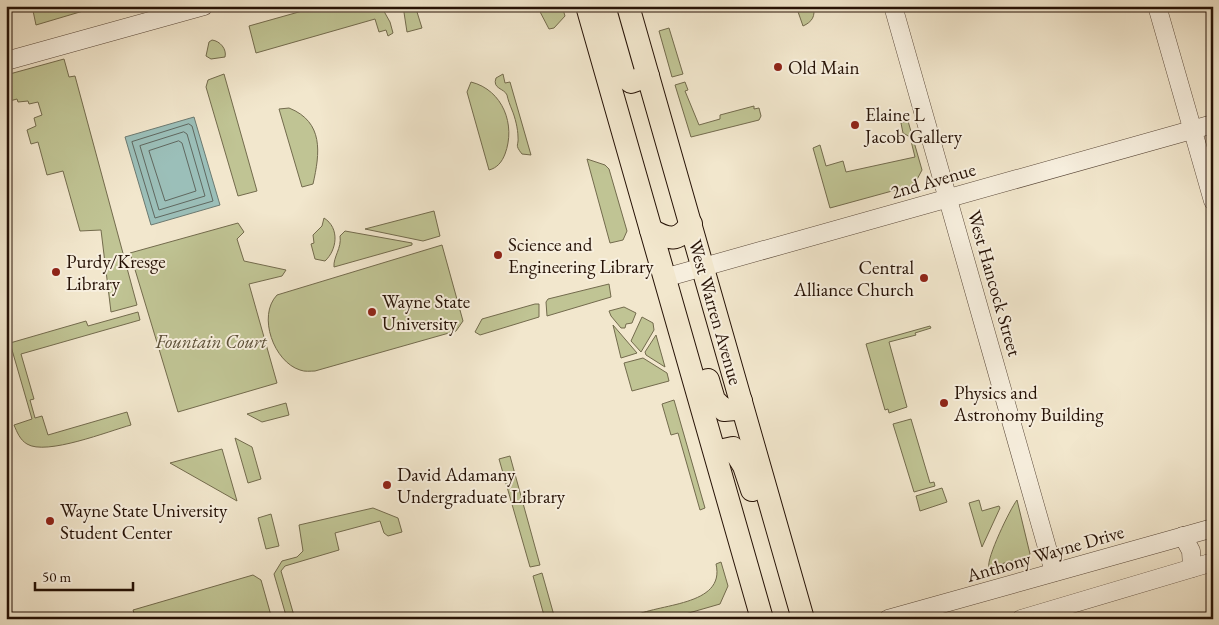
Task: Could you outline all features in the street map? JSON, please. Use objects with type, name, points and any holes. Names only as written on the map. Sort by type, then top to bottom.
[{"type":"main road","name":"West Warren Avenue","points":[[587,6],[664,278],[718,458],[762,619]]},
{"type":"main road","points":[[604,6],[624,76],[631,82],[648,76]]},
{"type":"main road","name":"West Warren Avenue","points":[[628,6],[803,619]]},
{"type":"main road","points":[[651,230],[668,239],[675,239],[681,236],[691,224]]},
{"type":"main road","points":[[682,339],[692,342],[699,351],[718,406],[728,410],[735,409],[741,401]]},
{"type":"main road","points":[[718,458],[727,448],[733,448],[737,452],[744,466],[760,517],[781,540]]},
{"type":"street","points":[[6,61],[204,6]]},
{"type":"street","name":"West Hancock Street","points":[[893,6],[1054,572]]},
{"type":"street","points":[[1157,6],[1213,201]]},
{"type":"street","name":"2nd Avenue","points":[[664,278],[1213,124]]},
{"type":"street","name":"Anthony Wayne Drive","points":[[888,619],[1213,528]]},
{"type":"street","points":[[1183,536],[1191,551],[1192,568]]},
{"type":"street","points":[[1020,619],[1213,562]]},
{"type":"green space","points":[[32,6],[100,6],[36,25]]},
{"type":"green space","points":[[320,6],[381,6],[390,22],[393,33],[388,36],[386,30],[379,32],[375,19],[256,53],[249,26]]},
{"type":"green space","points":[[403,6],[429,6],[417,12],[422,28],[407,32]]},
{"type":"green space","points":[[537,6],[562,6],[565,16],[554,28],[549,29]]},
{"type":"green space","points":[[796,6],[813,6],[814,13],[809,23],[803,26]]},
{"type":"green space","points":[[669,28],[683,74],[672,77],[659,31]]},
{"type":"green space","points":[[212,40],[222,46],[225,51],[225,57],[211,59],[206,56],[209,42]]},
{"type":"green space","points":[[64,59],[69,77],[75,76],[137,305],[111,312],[101,230],[80,231],[63,171],[47,175],[38,142],[31,144],[27,130],[36,126],[34,118],[42,115],[38,102],[29,104],[28,101],[18,102],[17,99],[6,102],[6,75]]},
{"type":"green space","points":[[224,74],[257,191],[238,196],[206,87],[208,80]]},
{"type":"green space","points":[[503,74],[505,83],[510,82],[531,155],[522,154],[518,148],[517,127],[507,95],[495,82],[496,78]]},
{"type":"green space","points":[[471,82],[482,86],[499,101],[508,121],[508,143],[505,154],[499,164],[489,170],[467,92]]},
{"type":"green space","points":[[685,82],[688,90],[685,91],[699,125],[720,119],[720,115],[754,106],[754,109],[759,108],[761,116],[759,120],[691,137],[675,85]]},
{"type":"green space","points":[[289,108],[308,121],[314,130],[317,140],[317,161],[313,184],[302,187],[279,109]]},
{"type":"green space","points":[[908,121],[922,170],[914,185],[830,208],[813,148],[820,145],[826,166],[843,161],[846,172],[915,157],[910,137],[903,133],[901,123]]},
{"type":"green space","points":[[587,159],[605,165],[609,169],[627,231],[623,240],[610,243]]},
{"type":"green space","points":[[434,211],[440,236],[423,241],[365,229]]},
{"type":"green space","points":[[324,218],[333,227],[335,233],[332,251],[325,261],[315,259],[311,244],[314,243],[313,235],[322,226]]},
{"type":"green space","name":"Fountain Court","points":[[238,223],[244,232],[237,239],[244,261],[286,270],[282,276],[249,284],[277,383],[178,412],[130,253]]},
{"type":"green space","points":[[345,231],[412,243],[412,245],[334,267],[340,245],[340,236]]},
{"type":"green space","points":[[442,245],[463,321],[456,331],[315,371],[302,371],[291,365],[276,348],[271,337],[268,314],[271,304],[277,295]]},
{"type":"green space","points":[[609,284],[611,297],[547,316],[546,302],[548,299]]},
{"type":"green space","points":[[539,304],[539,317],[480,335],[475,332],[482,319]]},
{"type":"green space","points":[[624,307],[636,313],[632,323],[626,324],[625,328],[621,328],[609,311]]},
{"type":"green space","points":[[138,312],[140,320],[21,354],[34,399],[30,400],[35,418],[42,416],[48,435],[127,412],[131,425],[62,445],[36,447],[27,444],[19,436],[14,425],[32,419],[10,343],[86,321],[88,326]]},
{"type":"green space","points":[[642,317],[653,323],[654,330],[641,352],[631,341]]},
{"type":"green space","points":[[613,325],[637,353],[621,358]]},
{"type":"green space","points":[[930,326],[931,328],[915,333],[916,335],[889,342],[907,407],[889,413],[888,409],[885,410],[866,344]]},
{"type":"green space","points":[[656,335],[665,367],[646,355],[645,352]]},
{"type":"green space","points":[[643,358],[667,373],[669,381],[632,391],[624,363]]},
{"type":"green space","points":[[674,400],[705,508],[700,510],[678,433],[671,435],[662,404]]},
{"type":"green space","points":[[286,403],[289,415],[262,422],[247,414]]},
{"type":"green space","points":[[911,419],[930,483],[934,482],[935,486],[914,492],[893,424]]},
{"type":"green space","points":[[235,438],[252,447],[261,479],[248,483]]},
{"type":"green space","points":[[222,449],[237,501],[170,463]]},
{"type":"green space","points":[[510,456],[540,565],[530,567],[499,459]]},
{"type":"green space","points":[[942,488],[947,502],[920,511],[916,496]]},
{"type":"green space","points":[[979,500],[982,511],[999,506],[1000,508],[982,547],[969,503]]},
{"type":"green space","points":[[1017,500],[1030,554],[1028,557],[989,567],[991,554],[1004,523]]},
{"type":"green space","points":[[373,508],[398,518],[402,532],[388,536],[384,533],[380,521],[335,533],[339,550],[285,566],[281,571],[295,619],[287,619],[274,574],[282,561],[297,557],[303,551],[299,525]]},
{"type":"green space","points":[[271,514],[279,546],[266,549],[258,518]]},
{"type":"green space","points":[[721,562],[728,586],[720,604],[668,619],[632,617],[643,612],[700,596],[711,588],[716,578],[716,564]]},
{"type":"green space","points":[[542,573],[555,619],[545,619],[533,576]]},
{"type":"green space","points":[[253,575],[261,580],[272,619],[136,619],[133,610]]},
{"type":"water","points":[[194,117],[220,205],[151,225],[125,137]]},
{"type":"place","name":"Old Main","points":[[778,67]]},
{"type":"place","name":"Elaine L Jacob Gallery","points":[[855,125]]},
{"type":"place","name":"Science and Engineering Library","points":[[498,255]]},
{"type":"place","name":"Purdy/Kresge Library","points":[[56,272]]},
{"type":"place","name":"Central Alliance Church","points":[[924,278]]},
{"type":"place","name":"Wayne State University","points":[[372,312]]},
{"type":"place","name":"Physics and Astronomy Building","points":[[944,403]]},
{"type":"place","name":"David Adamany Undergraduate Library","points":[[387,485]]},
{"type":"place","name":"Wayne State University Student Center","points":[[50,521]]}]
